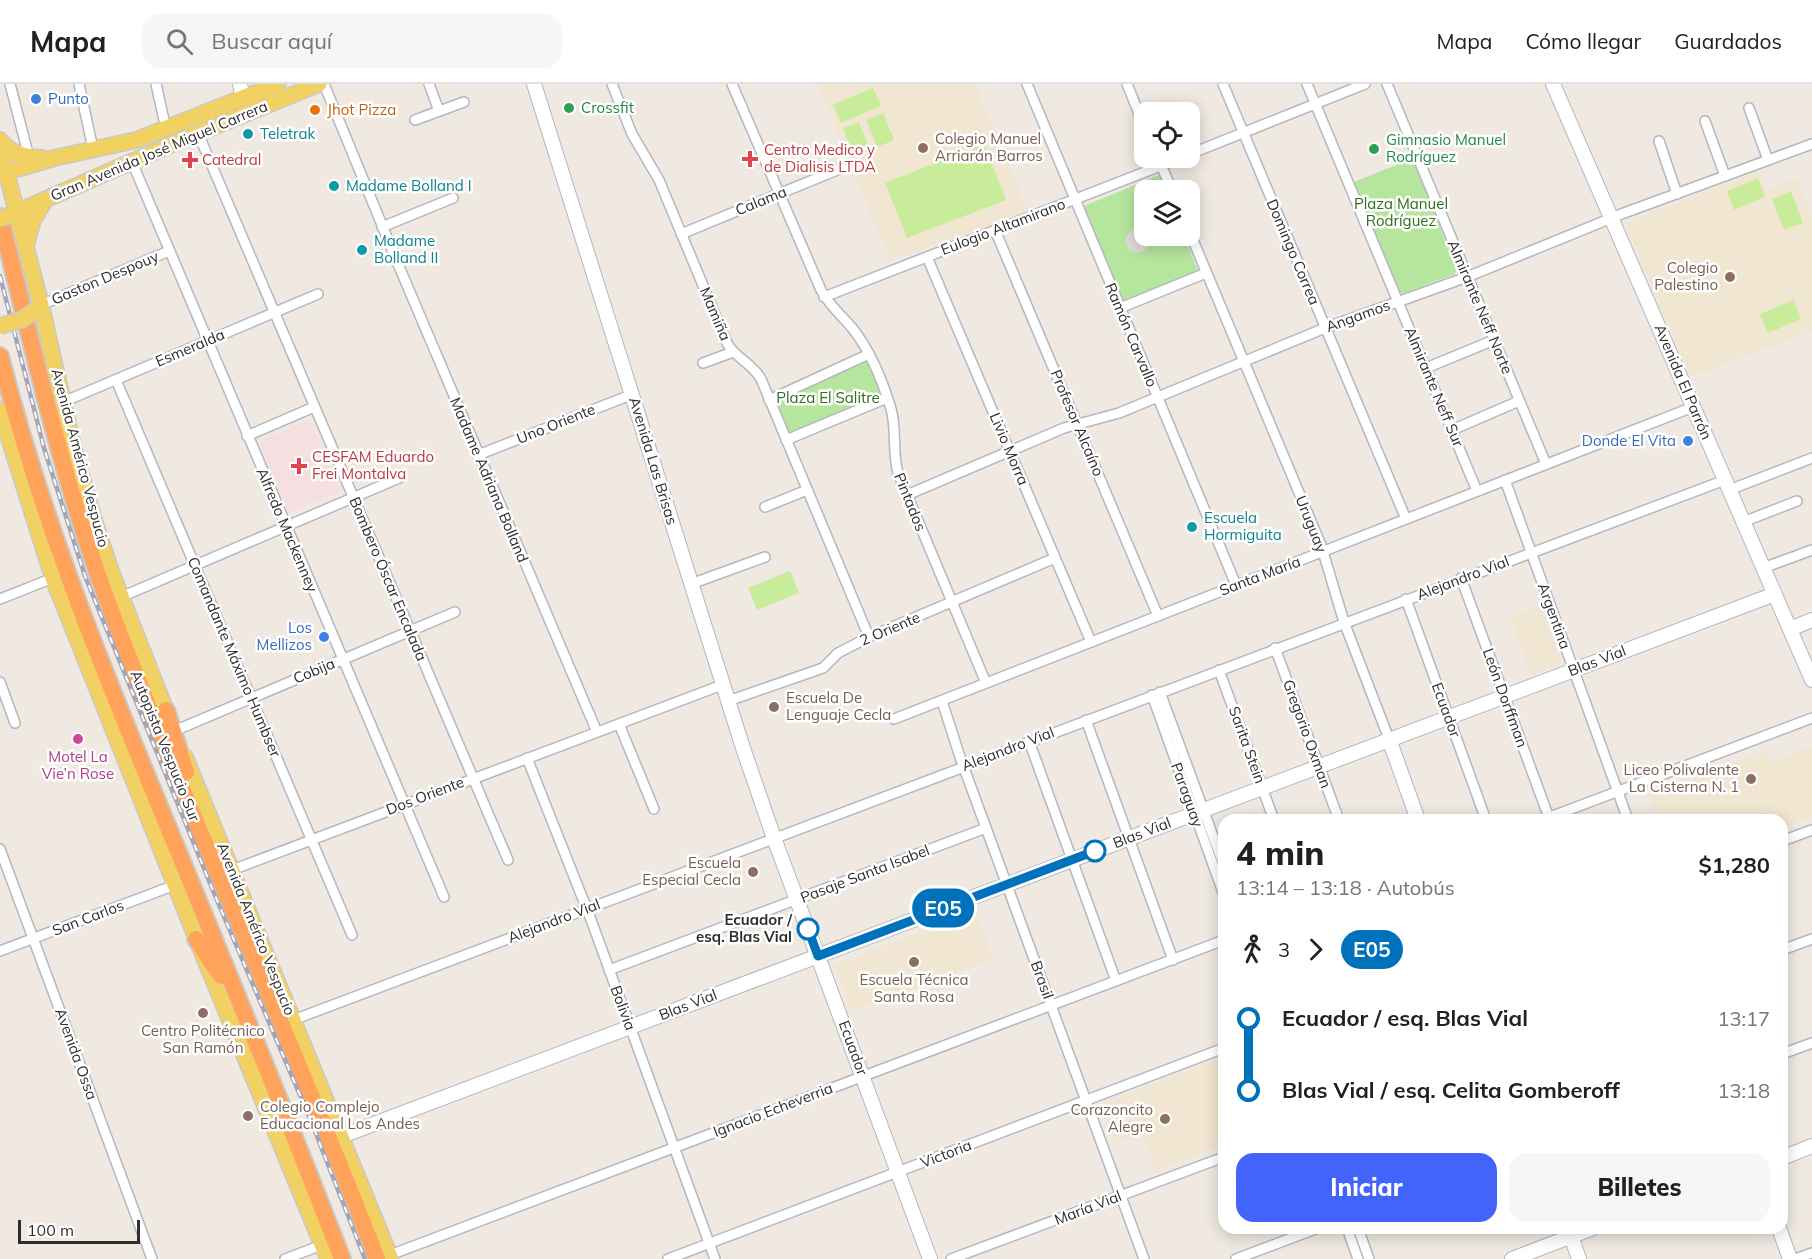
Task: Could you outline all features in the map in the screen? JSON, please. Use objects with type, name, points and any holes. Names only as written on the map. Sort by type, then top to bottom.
[{"type":"highway","name":"Autopista Vespucio Sur","points":[[6,216],[62,460],[87,542],[130,660],[235,918],[337,1155],[386,1258]]},
{"type":"highway","name":"Autopista Vespucio Sur","points":[[0,356],[35,480],[66,571],[145,773],[242,1007],[342,1259]]},
{"type":"highway","points":[[166,710],[235,918]]},
{"type":"highway","points":[[196,939],[242,1007]]},
{"type":"main road","name":"Gran Avenida José Miguel Carrera","points":[[2,174],[54,158],[136,140],[166,129],[241,91],[278,84]]},
{"type":"main road","name":"Gran Avenida José Miguel Carrera","points":[[6,216],[233,118],[319,84]]},
{"type":"main road","points":[[233,118],[241,108],[241,91]]},
{"type":"main road","points":[[0,140],[12,151],[30,157],[54,158]]},
{"type":"main road","name":"Avenida Américo Vespucio","points":[[0,148],[6,216],[25,248],[93,517],[121,597],[174,731],[342,1136],[386,1258]]},
{"type":"main road","points":[[25,248],[33,220],[47,199]]},
{"type":"main road","points":[[0,326],[21,320],[38,306]]},
{"type":"main road","points":[[0,410],[54,578],[196,939],[325,1252]]},
{"type":"street","points":[[10,84],[30,157]]},
{"type":"street","points":[[79,84],[93,150]]},
{"type":"street","points":[[156,84],[166,129]]},
{"type":"street","name":"Madame Adriana Bolland","points":[[324,84],[478,455],[597,732]]},
{"type":"street","points":[[429,84],[439,111]]},
{"type":"street","name":"Avenida Las Brisas","points":[[534,84],[633,394],[722,685],[774,838]]},
{"type":"street","name":"Mamiña","points":[[612,84],[632,134],[659,180],[727,343],[733,352],[754,369],[769,400],[869,637]]},
{"type":"street","name":"Pintados","points":[[732,84],[778,194],[825,297],[853,329],[869,354],[887,398],[894,424],[896,467],[986,683]]},
{"type":"street","name":"Ramón Carvallo","points":[[1026,84],[1236,585]]},
{"type":"street","points":[[1127,84],[1134,102]]},
{"type":"street","name":"Domingo Correa","points":[[1223,84],[1406,519]]},
{"type":"street","name":"Almirante Neff Sur","points":[[1307,84],[1477,491]]},
{"type":"street","points":[[1200,150],[1365,84]]},
{"type":"street","name":"Almirante Neff Norte","points":[[1387,84],[1546,464]]},
{"type":"street","name":"Avenida El Parrón","points":[[1553,84],[1811,677]]},
{"type":"street","points":[[415,120],[464,102]]},
{"type":"street","points":[[1749,108],[1768,160]]},
{"type":"street","points":[[1705,121],[1725,176]]},
{"type":"street","name":"Bombero Óscar Encalada","points":[[198,133],[508,860]]},
{"type":"street","points":[[1659,141],[1677,194]]},
{"type":"street","name":"Angamos","points":[[907,495],[1077,423],[1119,413],[1325,328],[1467,277],[1611,218],[1812,144]]},
{"type":"street","name":"Alfredo Mackenney","points":[[132,162],[444,897]]},
{"type":"street","name":"Calama","points":[[681,234],[842,168]]},
{"type":"street","name":"Eulogio Altamirano","points":[[825,297],[1075,199],[1144,168]]},
{"type":"street","points":[[382,227],[453,198]]},
{"type":"street","name":"Profesor Alcaíno","points":[[995,230],[1158,616]]},
{"type":"street","name":"Uruguay","points":[[1195,246],[1323,551],[1344,622],[1416,814]]},
{"type":"street","name":"Gaston Despouy","points":[[38,306],[169,251]]},
{"type":"street","name":"Livio Morra","points":[[927,257],[1090,642]]},
{"type":"street","points":[[1120,308],[1206,273]]},
{"type":"street","name":"Esmeralda","points":[[63,402],[318,294]]},
{"type":"street","points":[[1426,368],[1494,340]]},
{"type":"street","points":[[703,363],[733,352]]},
{"type":"street","points":[[769,400],[869,354]]},
{"type":"street","name":"Comandante Máximo Humbser","points":[[116,380],[352,935]]},
{"type":"street","name":"Uno Oriente","points":[[478,455],[633,394]]},
{"type":"street","points":[[786,440],[887,398]]},
{"type":"street","points":[[1452,430],[1519,401]]},
{"type":"street","points":[[248,436],[314,407]]},
{"type":"street","name":"Santa María","points":[[894,719],[1694,407]]},
{"type":"street","name":"Alejandro Vial","points":[[293,1020],[1531,552],[1812,458]]},
{"type":"street","points":[[121,597],[399,478]]},
{"type":"street","name":"Argentina","points":[[1505,480],[1626,814]]},
{"type":"street","points":[[765,507],[807,490]]},
{"type":"street","points":[[1743,522],[1797,501]]},
{"type":"street","points":[[1763,568],[1812,550]]},
{"type":"street","points":[[691,584],[765,557]]},
{"type":"street","name":"2 Oriente","points":[[728,701],[823,668],[838,653],[869,637],[1055,558]]},
{"type":"street","points":[[0,599],[54,578]]},
{"type":"street","name":"León Dorffman","points":[[1461,578],[1543,814]]},
{"type":"street","name":"Blas Vial","points":[[342,1136],[1774,594]]},
{"type":"street","name":"Ecuador","points":[[1406,599],[1484,814]]},
{"type":"street","name":"Cobija","points":[[174,731],[455,612]]},
{"type":"street","points":[[1790,629],[1812,620]]},
{"type":"street","name":"Gregorio Oxman","points":[[1275,648],[1337,814]]},
{"type":"street","name":"Sarita Stein","points":[[1219,670],[1272,814]]},
{"type":"street","points":[[0,682],[2,696],[15,723]]},
{"type":"street","name":"Dos Oriente","points":[[232,870],[722,685]]},
{"type":"street","name":"Paraguay","points":[[1156,693],[1198,811],[1218,876]]},
{"type":"street","name":"Brasil","points":[[942,701],[963,766],[1144,1259]]},
{"type":"street","points":[[1558,814],[1812,718]]},
{"type":"street","points":[[1086,720],[1173,960]]},
{"type":"street","points":[[619,724],[654,809]]},
{"type":"street","points":[[1029,741],[1116,981]]},
{"type":"street","name":"Bolivia","points":[[528,758],[715,1259]]},
{"type":"street","name":"Paraguay","points":[[1198,811],[1218,853]]},
{"type":"street","name":"Pasaje Santa Isabel","points":[[609,970],[986,828]]},
{"type":"street","points":[[1788,839],[1812,830]]},
{"type":"street","name":"Ecuador","points":[[774,838],[930,1259]]},
{"type":"street","name":"Avenida Ossa","points":[[0,849],[152,1259]]},
{"type":"street","name":"San Carlos","points":[[0,951],[175,885]]},
{"type":"street","points":[[1788,948],[1812,939]]},
{"type":"street","name":"Ignacio Echeverria","points":[[386,1258],[1218,942]]},
{"type":"street","points":[[1788,1052],[1812,1042]]},
{"type":"street","name":"Victoria","points":[[668,1259],[1218,1050]]},
{"type":"street","points":[[1788,1156],[1812,1146]]},
{"type":"street","name":"María Vial","points":[[951,1259],[1218,1159]]},
{"type":"street","points":[[1236,1259],[1302,1234]]},
{"type":"street","points":[[1349,1234],[1358,1259]]},
{"type":"street","points":[[1360,1234],[1369,1259]]},
{"type":"street","points":[[1512,1259],[1568,1234]]},
{"type":"street","points":[[1570,1234],[1579,1259]]},
{"type":"street","points":[[1781,1234],[1790,1259]]},
{"type":"street","points":[[285,1259],[325,1252]]},
{"type":"street","points":[[1795,1259],[1812,1253]]},
{"type":"shaded area","name":"Colegio Manuel Arriarán Barros","points":[[818,84],[975,84],[1028,212],[890,261]]},
{"type":"shaded area","name":"Colegio Palestino","points":[[1758,171],[1766,190],[1797,178],[1812,217],[1812,331],[1690,377],[1625,223]]},
{"type":"shaded area","points":[[1134,229],[1134,246],[1148,247],[1140,253],[1130,251],[1126,244],[1126,236]]},
{"type":"shaded area","name":"CESFAM Eduardo Frei Montalva","points":[[310,420],[340,491],[289,513],[259,441]]},
{"type":"shaded area","points":[[1540,606],[1561,663],[1531,674],[1510,617]]},
{"type":"shaded area","name":"Liceo Polivalente La Cisterna N. 1","points":[[1812,746],[1812,816],[1788,826],[1788,814],[1656,814],[1649,796],[1766,750],[1771,763]]},
{"type":"shaded area","name":"Escuela Técnica Santa Rosa","points":[[976,911],[994,959],[851,1012],[834,965]]},
{"type":"shaded area","name":"Corazoncito Alegre","points":[[1218,1059],[1218,1147],[1156,1171],[1142,1133],[1116,1143],[1101,1104]]},
{"type":"green space","points":[[873,88],[881,106],[841,123],[833,105]]},
{"type":"green space","points":[[883,113],[894,140],[877,147],[866,120]]},
{"type":"green space","points":[[859,122],[870,150],[854,157],[843,128]]},
{"type":"green space","points":[[984,144],[1006,200],[907,238],[885,183]]},
{"type":"green space","name":"Plaza Manuel Rodríguez","points":[[1414,158],[1456,269],[1455,274],[1404,293],[1400,292],[1354,182]]},
{"type":"green space","points":[[1159,175],[1161,180],[1147,180]]},
{"type":"green space","points":[[1758,178],[1765,197],[1734,210],[1727,191]]},
{"type":"green space","points":[[1134,185],[1134,246],[1188,246],[1199,273],[1124,303],[1084,206]]},
{"type":"green space","points":[[1791,191],[1803,223],[1784,230],[1772,199]]},
{"type":"green space","points":[[1794,300],[1801,319],[1768,333],[1760,314]]},
{"type":"green space","name":"Plaza El Salitre","points":[[866,360],[882,397],[791,436],[775,400]]},
{"type":"green space","points":[[790,571],[799,593],[757,610],[748,588]]},
{"type":"railway","points":[[0,276],[44,448],[85,576],[214,893],[311,1121],[365,1259]]},
{"type":"bus line","name":"E05","points":[[808,929],[818,956],[1095,851]]},
{"type":"place","name":"Punto","points":[[36,99]]},
{"type":"place","name":"Crossfit","points":[[569,108]]},
{"type":"place","name":"Jhot Pizza","points":[[315,110]]},
{"type":"place","name":"Teletrak","points":[[248,134]]},
{"type":"place","name":"Colegio Manuel Arriarán Barros","points":[[923,148]]},
{"type":"place","name":"Gimnasio Manuel Rodríguez","points":[[1374,149]]},
{"type":"place","name":"Centro Medico y de Dialisis LTDA","points":[[750,159]]},
{"type":"place","name":"Catedral","points":[[190,160]]},
{"type":"place","name":"Madame Bolland I","points":[[334,186]]},
{"type":"place","name":"Madame Bolland II","points":[[362,250]]},
{"type":"place","name":"Colegio Palestino","points":[[1730,277]]},
{"type":"place","name":"Donde El Vita","points":[[1688,441]]},
{"type":"place","name":"CESFAM Eduardo Frei Montalva","points":[[299,466]]},
{"type":"place","name":"Escuela Hormiguita","points":[[1192,527]]},
{"type":"place","name":"Los Mellizos","points":[[324,637]]},
{"type":"place","name":"Escuela De Lenguaje Cecla","points":[[774,707]]},
{"type":"place","name":"Motel La Vie’n Rose","points":[[78,739]]},
{"type":"place","name":"Liceo Polivalente La Cisterna N. 1","points":[[1751,779]]},
{"type":"place","name":"Escuela Especial Cecla","points":[[753,872]]},
{"type":"place","name":"Ecuador / esq. Blas Vial","points":[[808,929]]},
{"type":"place","name":"Escuela Técnica Santa Rosa","points":[[914,962]]},
{"type":"place","name":"Centro Politécnico San Ramón","points":[[203,1013]]},
{"type":"place","name":"Colegio Complejo Educacional Los Andes","points":[[248,1116]]},
{"type":"place","name":"Corazoncito Alegre","points":[[1165,1119]]}]
